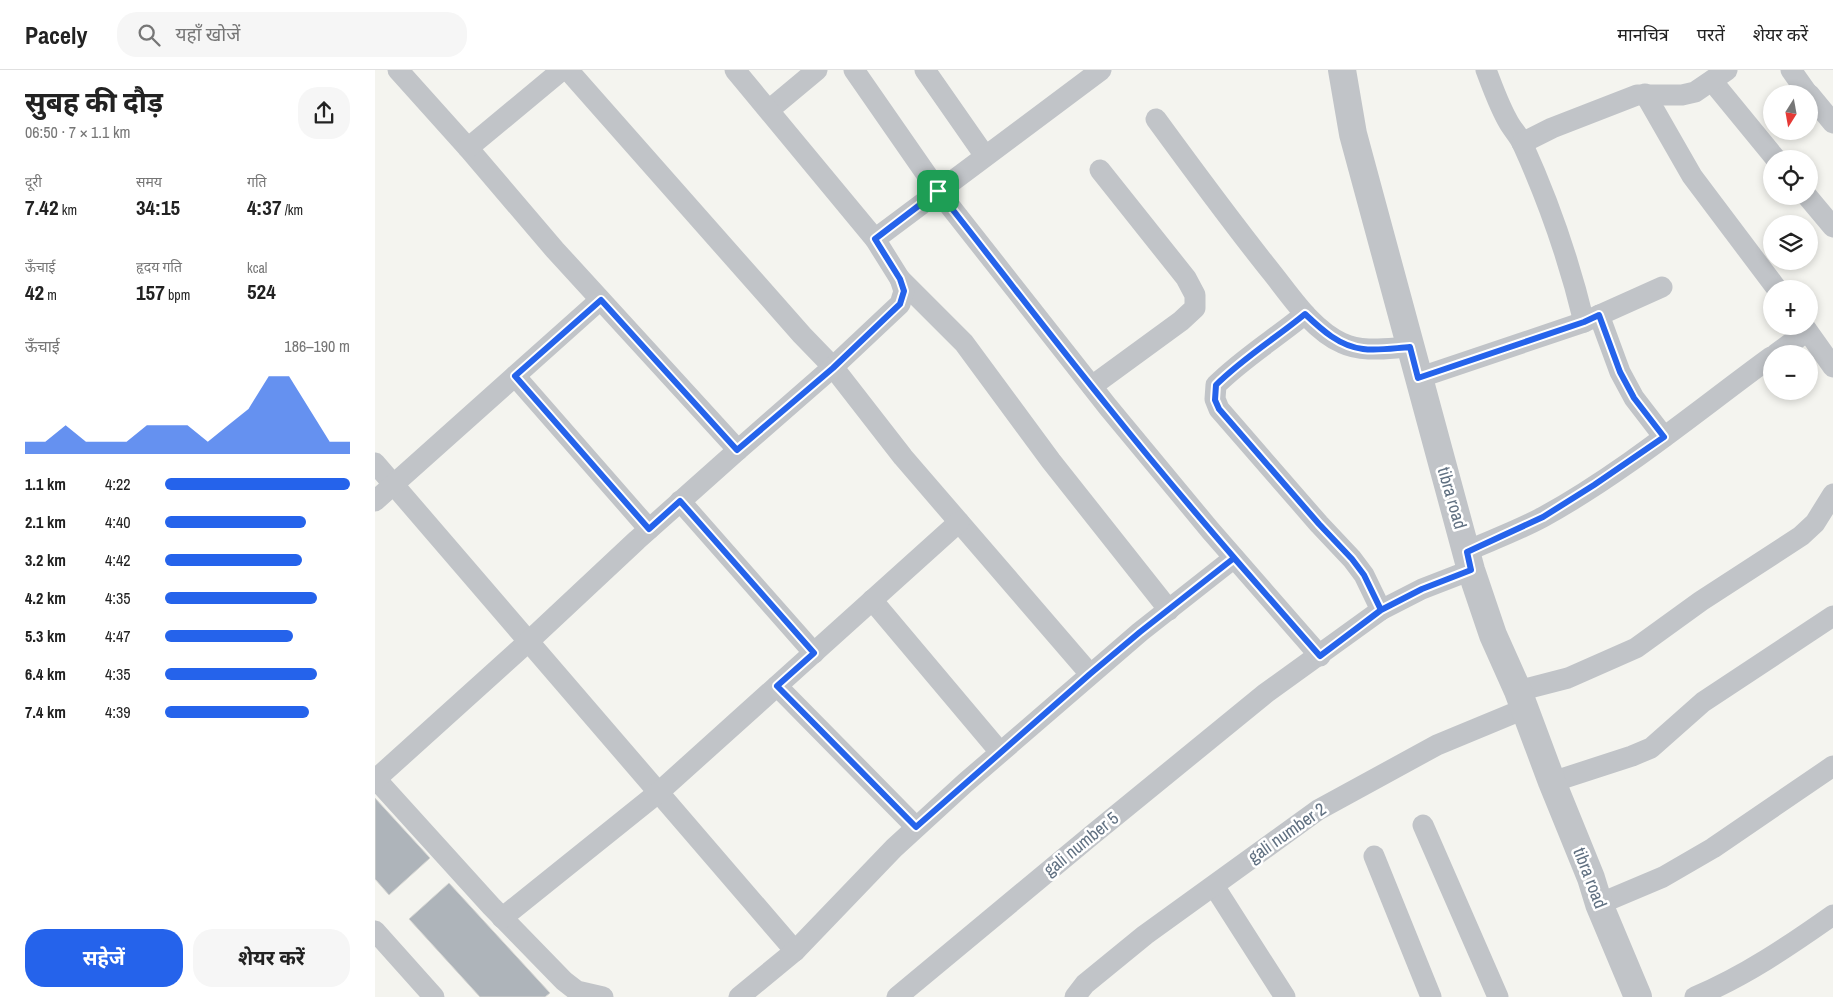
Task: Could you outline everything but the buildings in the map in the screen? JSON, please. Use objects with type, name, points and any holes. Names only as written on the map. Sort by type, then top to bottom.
[{"type":"street","points":[[398,70],[555,250],[737,450]]},
{"type":"street","points":[[468,148],[562,70]]},
{"type":"street","points":[[567,70],[833,368],[903,457],[1090,674]]},
{"type":"street","points":[[735,70],[875,239],[900,279],[963,343],[1051,462],[1169,610]]},
{"type":"street","points":[[769,110],[817,70]]},
{"type":"street","points":[[855,70],[938,191],[1092,386],[1234,558],[1320,656]]},
{"type":"street","points":[[925,70],[985,156]]},
{"type":"street","points":[[875,239],[985,156],[1074,78],[1101,70]]},
{"type":"street","name":"tibra road","points":[[1342,70],[1353,134],[1469,561],[1493,635],[1521,700],[1581,852],[1599,904],[1638,997]]},
{"type":"street","points":[[1486,70],[1497,101],[1522,143],[1574,282],[1591,319],[1634,398],[1664,437]]},
{"type":"street","points":[[1791,70],[1802,85]]},
{"type":"street","points":[[1522,143],[1552,128],[1637,95],[1682,95],[1695,92],[1720,75],[1770,150]]},
{"type":"street","points":[[1645,94],[1692,176],[1770,280]]},
{"type":"street","points":[[1818,105],[1833,123]]},
{"type":"street","points":[[1156,119],[1231,222],[1305,314],[1325,332],[1342,344],[1364,350],[1410,347]]},
{"type":"street","points":[[1092,386],[1181,321],[1195,308],[1195,295],[1186,278],[1100,170]]},
{"type":"street","points":[[1815,205],[1833,227]]},
{"type":"street","points":[[603,997],[577,991],[564,981],[502,918],[376,778],[529,641],[680,501],[833,368],[900,304],[904,291],[900,279]]},
{"type":"street","points":[[1418,378],[1591,319],[1662,287]]},
{"type":"street","points":[[375,501],[601,300]]},
{"type":"street","points":[[1305,314],[1234,367],[1216,385],[1215,400],[1219,409],[1352,559],[1364,575],[1381,610]]},
{"type":"street","points":[[1787,345],[1799,335]]},
{"type":"street","points":[[1810,335],[1833,367]]},
{"type":"street","name":"gali number 5","points":[[897,997],[1091,834],[1267,693],[1381,610],[1422,589],[1594,485],[1664,437],[1763,363]]},
{"type":"street","points":[[515,376],[649,529]]},
{"type":"street","points":[[375,463],[795,951]]},
{"type":"street","name":"gali number 2","points":[[1075,997],[1085,984],[1145,935],[1318,810],[1521,700],[1636,648],[1701,601],[1801,536],[1815,523],[1833,494]]},
{"type":"street","points":[[680,501],[814,653]]},
{"type":"street","points":[[502,918],[659,792],[959,522]]},
{"type":"street","points":[[739,997],[795,951],[893,848],[1000,752],[1090,674],[1234,558]]},
{"type":"street","points":[[872,600],[1000,752]]},
{"type":"street","points":[[1552,782],[1651,748],[1703,702],[1833,616]]},
{"type":"street","points":[[777,686],[916,827]]},
{"type":"street","points":[[1599,904],[1663,877],[1713,848],[1833,766]]},
{"type":"street","points":[[1423,825],[1498,997]]},
{"type":"street","points":[[1374,856],[1431,997]]},
{"type":"street","points":[[1214,886],[1285,997]]},
{"type":"street","points":[[1695,997],[1723,986],[1785,949],[1833,915]]},
{"type":"street","points":[[375,932],[434,997]]},
{"type":"route","points":[[938,191],[875,239],[900,279],[904,291],[900,304],[833,368],[737,450],[601,300],[515,376],[649,529],[680,501],[814,653],[777,686],[916,827],[1090,674],[1234,558],[1320,656],[1381,610],[1422,589],[1471,570],[1467,552],[1543,517],[1664,437],[1634,398],[1620,372],[1599,315],[1584,322],[1418,378],[1410,347],[1364,350],[1342,344],[1305,314],[1234,367],[1216,385],[1215,400],[1219,409],[1352,559],[1364,575],[1381,610],[1351,633],[1320,656],[1210,530],[1108,407],[938,191]]}]
